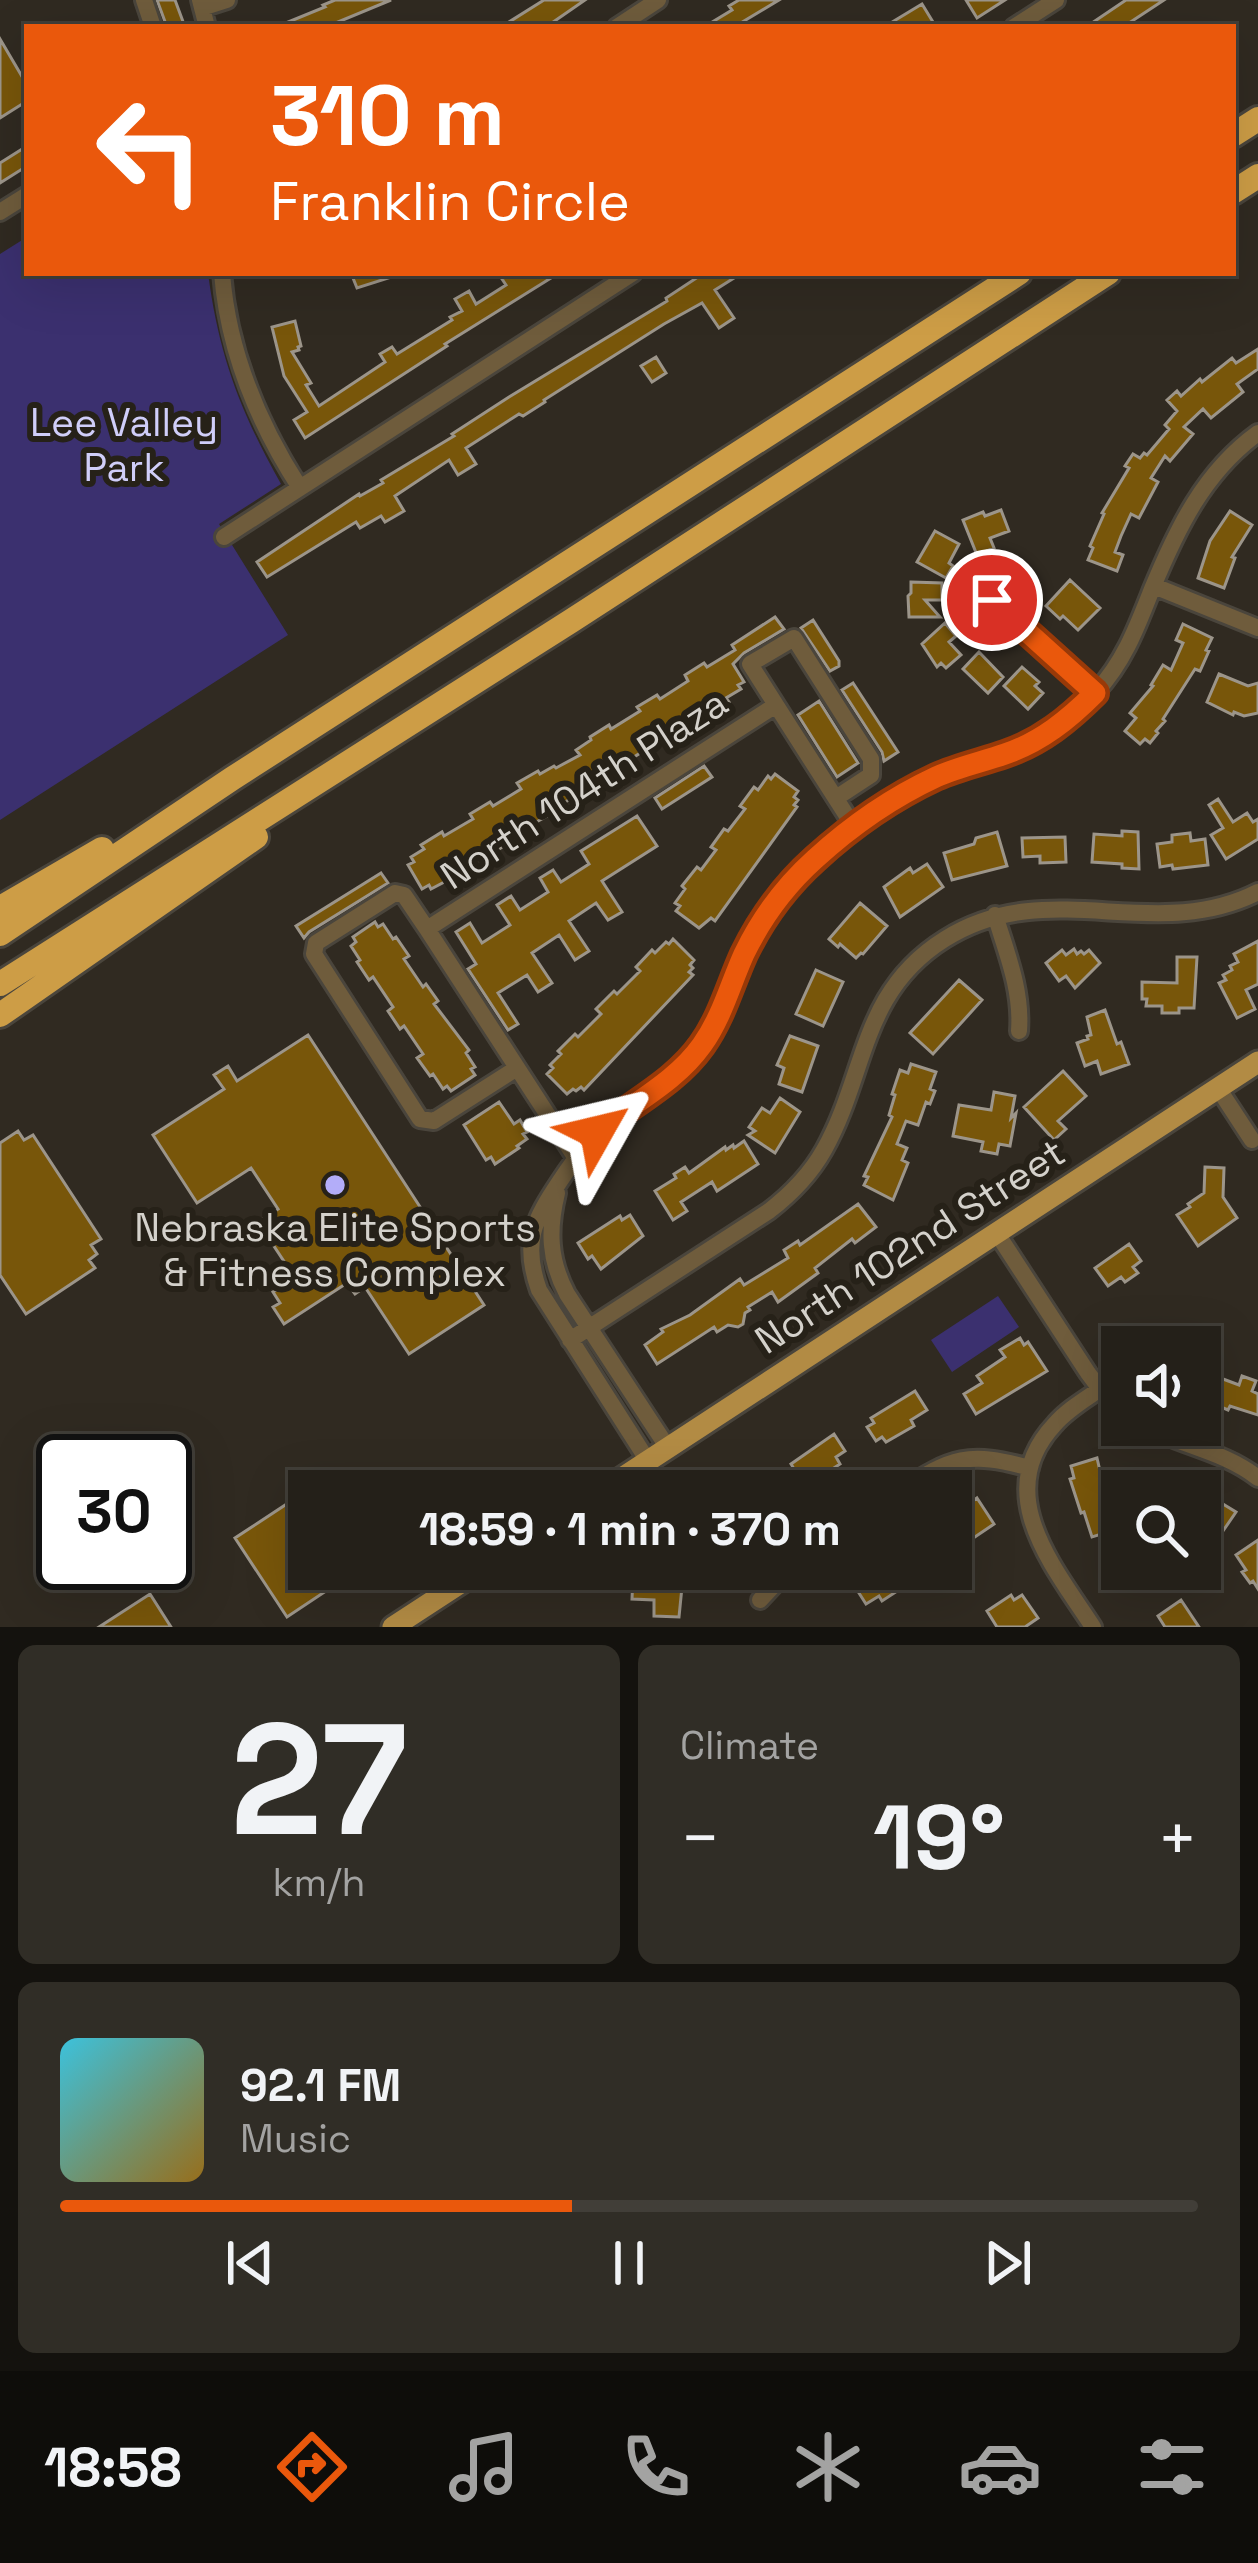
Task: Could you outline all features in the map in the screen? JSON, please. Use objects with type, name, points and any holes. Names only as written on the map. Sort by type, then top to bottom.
[{"type":"highway","points":[[0,934],[233,778],[1014,276]]},
{"type":"highway","points":[[0,984],[1103,276]]},
{"type":"highway","points":[[0,1015],[225,860],[408,725]]},
{"type":"highway","points":[[0,908],[233,778]]},
{"type":"main road","name":"North 102nd Street","points":[[634,1470],[1258,1062]]},
{"type":"main road","points":[[394,1627],[450,1590]]},
{"type":"street","points":[[201,4],[227,0]]},
{"type":"street","points":[[622,24],[658,0]]},
{"type":"street","points":[[1018,24],[1052,1]]},
{"type":"street","points":[[222,276],[228,322],[255,406],[300,488]]},
{"type":"street","points":[[224,537],[628,276]]},
{"type":"street","points":[[648,1461],[539,1290],[530,1253],[535,1222],[545,1201],[597,1132],[665,1083],[699,1050],[720,1015],[751,941],[800,874],[854,827],[937,777],[1044,736],[1095,693],[1126,651],[1193,502],[1215,472],[1258,433]]},
{"type":"street","points":[[1154,586],[1258,628]]},
{"type":"street","points":[[992,600],[1095,693]]},
{"type":"street","points":[[776,705],[750,664],[794,638],[872,759],[871,775],[836,798]]},
{"type":"street","name":"North 104th Plaza","points":[[427,929],[776,705],[854,827]]},
{"type":"street","points":[[569,1340],[769,1211],[796,1188],[830,1139],[864,1042],[889,993],[940,941],[995,915],[1044,908],[1184,915],[1258,892]]},
{"type":"street","points":[[517,1068],[434,1121],[420,1119],[314,954],[316,943],[395,893],[404,895],[427,929],[575,1157]]},
{"type":"street","points":[[995,915],[1018,988],[1018,1031]]},
{"type":"street","points":[[1218,1088],[1252,1140]]},
{"type":"street","points":[[560,1180],[552,1212],[551,1253],[560,1281],[668,1448]]},
{"type":"street","points":[[996,1232],[1100,1389],[1057,1421],[1043,1438],[1030,1468],[1027,1493],[1034,1532],[1093,1627]]},
{"type":"street","points":[[1193,1446],[1219,1454],[1258,1478]]},
{"type":"street","points":[[932,1470],[968,1458],[1030,1468]]},
{"type":"street","points":[[760,1600],[769,1590]]},
{"type":"green space","name":"Lee Valley Park","points":[[24,239],[24,276],[209,276],[233,382],[281,484],[219,524],[288,635],[0,820],[0,254]]},
{"type":"green space","points":[[998,1296],[1019,1327],[952,1372],[931,1340]]},
{"type":"building","points":[[157,0],[175,0],[184,24],[166,24]]},
{"type":"building","points":[[335,0],[391,0],[333,24],[283,24]]},
{"type":"building","points":[[544,0],[585,0],[550,24],[506,24]]},
{"type":"building","points":[[739,0],[779,0],[739,24],[709,24],[732,10],[729,6]]},
{"type":"building","points":[[966,0],[1005,0],[977,18]]},
{"type":"building","points":[[1126,0],[1164,0],[1128,24],[1090,24]]},
{"type":"building","points":[[922,4],[933,22],[930,24],[889,24]]},
{"type":"building","points":[[0,39],[24,80],[24,103],[0,118]]},
{"type":"building","points":[[24,148],[24,168],[0,183],[0,163]]},
{"type":"building","points":[[352,276],[395,276],[357,288]]},
{"type":"building","points":[[554,276],[305,438],[294,420],[307,412],[284,376],[272,327],[295,321],[301,346],[292,352],[319,406],[385,362],[380,354],[392,347],[397,354],[452,320],[462,311],[455,299],[469,291],[476,304],[506,285],[502,279]]},
{"type":"building","points":[[699,276],[737,276],[715,290],[734,318],[719,328],[702,303],[466,448],[476,464],[458,475],[449,460],[395,496],[404,511],[385,522],[381,516],[360,528],[356,522],[267,577],[257,562]]},
{"type":"building","points":[[1258,349],[1258,369],[1237,384],[1243,392],[1211,418],[1203,409],[1184,427],[1193,434],[1170,461],[1165,456],[1151,478],[1158,482],[1139,518],[1131,514],[1115,552],[1123,555],[1117,571],[1088,560],[1102,513],[1129,468],[1125,466],[1133,454],[1147,455],[1169,429],[1165,425],[1177,411],[1167,400],[1177,391],[1181,396],[1232,358],[1236,363]]},
{"type":"building","points":[[656,357],[666,373],[652,382],[641,366]]},
{"type":"building","points":[[1001,510],[1009,531],[990,538],[994,548],[977,555],[963,520]]},
{"type":"building","points":[[1230,511],[1252,525],[1232,557],[1224,588],[1198,578],[1210,541]]},
{"type":"building","points":[[935,531],[959,544],[946,578],[917,562]]},
{"type":"building","points":[[1070,580],[1100,608],[1078,630],[1046,606]]},
{"type":"building","points":[[911,582],[942,583],[942,600],[925,600],[940,617],[909,617]]},
{"type":"building","points":[[775,617],[784,629],[733,664],[744,682],[726,698],[729,702],[708,711],[661,745],[659,741],[615,775],[598,781],[596,777],[571,793],[574,797],[560,809],[471,862],[465,871],[422,889],[408,865],[424,849],[421,845],[473,819],[470,814],[490,802],[493,806],[521,789],[517,783],[538,771],[556,768],[580,755],[576,750],[590,737],[688,681],[685,675],[735,650],[732,645]]},
{"type":"building","points":[[813,620],[839,661],[830,671],[801,628]]},
{"type":"building","points":[[945,623],[956,636],[949,642],[961,655],[946,668],[941,663],[937,667],[922,644]]},
{"type":"building","points":[[1183,624],[1212,638],[1209,651],[1158,733],[1150,743],[1145,739],[1140,744],[1125,731],[1136,718],[1130,713],[1153,686],[1163,665],[1171,670],[1183,643],[1176,640]]},
{"type":"building","points":[[979,652],[1003,677],[988,693],[963,669]]},
{"type":"building","points":[[1022,667],[1039,682],[1035,686],[1043,693],[1028,709],[1004,686]]},
{"type":"building","points":[[1219,674],[1248,686],[1258,683],[1258,713],[1233,715],[1207,702]]},
{"type":"building","points":[[853,683],[898,752],[884,761],[842,690]]},
{"type":"building","points":[[819,701],[858,763],[837,777],[798,715]]},
{"type":"building","points":[[704,766],[712,777],[662,809],[655,798]]},
{"type":"building","points":[[775,774],[798,791],[794,797],[797,807],[715,921],[711,918],[699,928],[676,911],[680,906],[675,903],[685,889],[682,886],[716,850],[711,847],[745,809],[740,806],[754,787],[758,790]]},
{"type":"building","points":[[1218,799],[1233,822],[1247,813],[1253,822],[1258,819],[1258,839],[1226,859],[1211,835],[1223,828],[1209,805]]},
{"type":"building","points":[[637,816],[657,846],[602,881],[622,912],[608,920],[596,903],[569,921],[589,951],[575,960],[559,935],[532,953],[552,983],[538,992],[527,975],[498,993],[518,1024],[508,1030],[468,969],[476,964],[456,932],[470,923],[482,943],[510,925],[497,905],[511,896],[520,910],[548,892],[540,878],[553,870],[561,882],[589,864],[581,851]]},
{"type":"building","points":[[1122,831],[1138,832],[1139,869],[1092,862],[1094,834],[1122,836]]},
{"type":"building","points":[[997,832],[1007,866],[952,880],[944,853]]},
{"type":"building","points":[[1190,833],[1191,841],[1205,839],[1208,865],[1160,867],[1157,844],[1172,842],[1172,835]]},
{"type":"building","points":[[1065,837],[1066,862],[1040,863],[1040,856],[1023,857],[1022,838]]},
{"type":"building","points":[[927,864],[943,887],[900,917],[884,887],[910,868],[913,873]]},
{"type":"building","points":[[381,873],[388,883],[304,938],[296,926]]},
{"type":"building","points":[[860,903],[887,926],[856,958],[829,939]]},
{"type":"building","points":[[375,922],[396,937],[409,956],[404,959],[469,1050],[466,1053],[475,1075],[451,1091],[430,1076],[417,1058],[423,1054],[388,1011],[393,1007],[357,962],[353,937]]},
{"type":"building","points":[[673,939],[694,960],[689,972],[693,975],[584,1090],[581,1087],[567,1094],[547,1074],[561,1054],[558,1051],[601,1014],[596,1009],[640,971],[636,967],[652,950],[655,953]]},
{"type":"building","points":[[1258,941],[1258,984],[1246,990],[1255,1009],[1237,1018],[1219,983],[1238,962],[1234,954]]},
{"type":"building","points":[[1074,949],[1077,954],[1089,950],[1100,963],[1075,988],[1066,976],[1059,981],[1046,963],[1062,950],[1066,955]]},
{"type":"building","points":[[1177,957],[1197,957],[1194,1008],[1162,1013],[1162,1006],[1146,1006],[1142,982],[1177,983]]},
{"type":"building","points":[[816,970],[843,982],[823,1026],[796,1014]]},
{"type":"building","points":[[959,980],[982,1000],[933,1054],[910,1033]]},
{"type":"building","points":[[1105,1010],[1129,1064],[1101,1074],[1097,1061],[1085,1066],[1077,1043],[1091,1035],[1087,1017]]},
{"type":"building","name":"Nebraska Elite Sports & Fitness Complex","points":[[308,1035],[484,1305],[409,1354],[365,1287],[355,1294],[347,1283],[284,1324],[273,1307],[280,1303],[273,1292],[295,1278],[258,1222],[278,1209],[251,1168],[197,1203],[153,1135],[224,1089],[214,1075],[228,1066],[237,1081]]},
{"type":"building","points":[[790,1036],[818,1046],[802,1092],[779,1084],[784,1068],[777,1065]]},
{"type":"building","points":[[911,1064],[936,1072],[930,1089],[935,1091],[918,1125],[906,1121],[897,1144],[907,1148],[902,1160],[908,1163],[893,1200],[864,1185],[868,1177],[864,1176],[892,1117],[892,1094],[900,1070],[908,1073]]},
{"type":"building","points":[[1063,1071],[1086,1096],[1058,1121],[1066,1129],[1054,1140],[1024,1107]]},
{"type":"building","points":[[994,1092],[1015,1096],[1011,1118],[1016,1113],[1010,1146],[999,1144],[997,1154],[981,1151],[983,1142],[953,1136],[959,1105],[991,1110]]},
{"type":"building","points":[[780,1098],[800,1112],[775,1153],[748,1135],[755,1131],[749,1127],[762,1108],[770,1113]]},
{"type":"building","points":[[499,1102],[514,1124],[520,1120],[527,1139],[495,1164],[491,1157],[486,1160],[464,1125]]},
{"type":"building","points":[[18,1131],[24,1140],[33,1135],[101,1239],[91,1245],[97,1254],[89,1260],[95,1268],[26,1314],[0,1275],[0,1143]]},
{"type":"building","points":[[744,1141],[758,1164],[717,1191],[712,1182],[681,1202],[687,1211],[673,1220],[655,1191],[685,1167],[689,1173],[725,1147],[734,1148]]},
{"type":"building","points":[[1205,1167],[1224,1168],[1223,1197],[1237,1218],[1198,1246],[1177,1215],[1204,1193]]},
{"type":"building","points":[[858,1204],[876,1227],[855,1243],[852,1239],[815,1268],[818,1273],[778,1302],[772,1292],[748,1307],[743,1324],[717,1332],[714,1327],[657,1364],[645,1345],[661,1329],[690,1315],[740,1279],[744,1285],[788,1258],[784,1250],[798,1241],[800,1245]]},
{"type":"building","points":[[630,1215],[643,1236],[601,1269],[578,1243],[620,1216],[622,1220]]},
{"type":"building","points":[[1129,1244],[1141,1261],[1133,1267],[1138,1273],[1108,1286],[1095,1268]]},
{"type":"building","points":[[1020,1338],[1024,1345],[1028,1342],[1047,1371],[976,1414],[964,1394],[982,1383],[977,1376],[1005,1357],[1000,1350]]},
{"type":"building","points":[[1242,1376],[1256,1381],[1252,1391],[1258,1394],[1258,1415],[1230,1406],[1228,1410],[1221,1407],[1221,1378],[1239,1385]]},
{"type":"building","points":[[915,1391],[927,1410],[911,1420],[914,1426],[886,1442],[882,1437],[876,1441],[867,1427],[874,1423],[871,1418]]},
{"type":"building","points":[[834,1434],[845,1451],[836,1457],[840,1464],[831,1470],[795,1470],[791,1464]]},
{"type":"building","points":[[1097,1458],[1101,1534],[1092,1537],[1081,1513],[1070,1479],[1074,1478],[1071,1466]]},
{"type":"building","points":[[977,1498],[994,1524],[972,1539],[972,1502]]},
{"type":"building","points":[[288,1503],[288,1590],[328,1590],[287,1617],[235,1538]]},
{"type":"building","points":[[1221,1503],[1236,1512],[1221,1530]]},
{"type":"building","points":[[1258,1540],[1258,1589],[1242,1572],[1246,1570],[1236,1555]]},
{"type":"building","points":[[632,1590],[682,1590],[679,1617],[654,1616],[654,1600],[632,1599]]},
{"type":"building","points":[[857,1590],[899,1590],[882,1601],[879,1596],[866,1604]]},
{"type":"building","points":[[150,1594],[171,1627],[99,1627]]},
{"type":"building","points":[[1011,1595],[1014,1600],[1022,1595],[1038,1618],[1025,1627],[997,1627],[987,1611]]},
{"type":"building","points":[[1181,1600],[1199,1627],[1165,1627],[1158,1616]]},
{"type":"place","name":"Nebraska Elite Sports & Fitness Complex","points":[[335,1185]]},
{"type":"route","points":[[597,1132],[665,1083],[699,1050],[761,924],[814,860],[854,827],[928,781],[1044,736],[1095,693],[992,600]]}]
